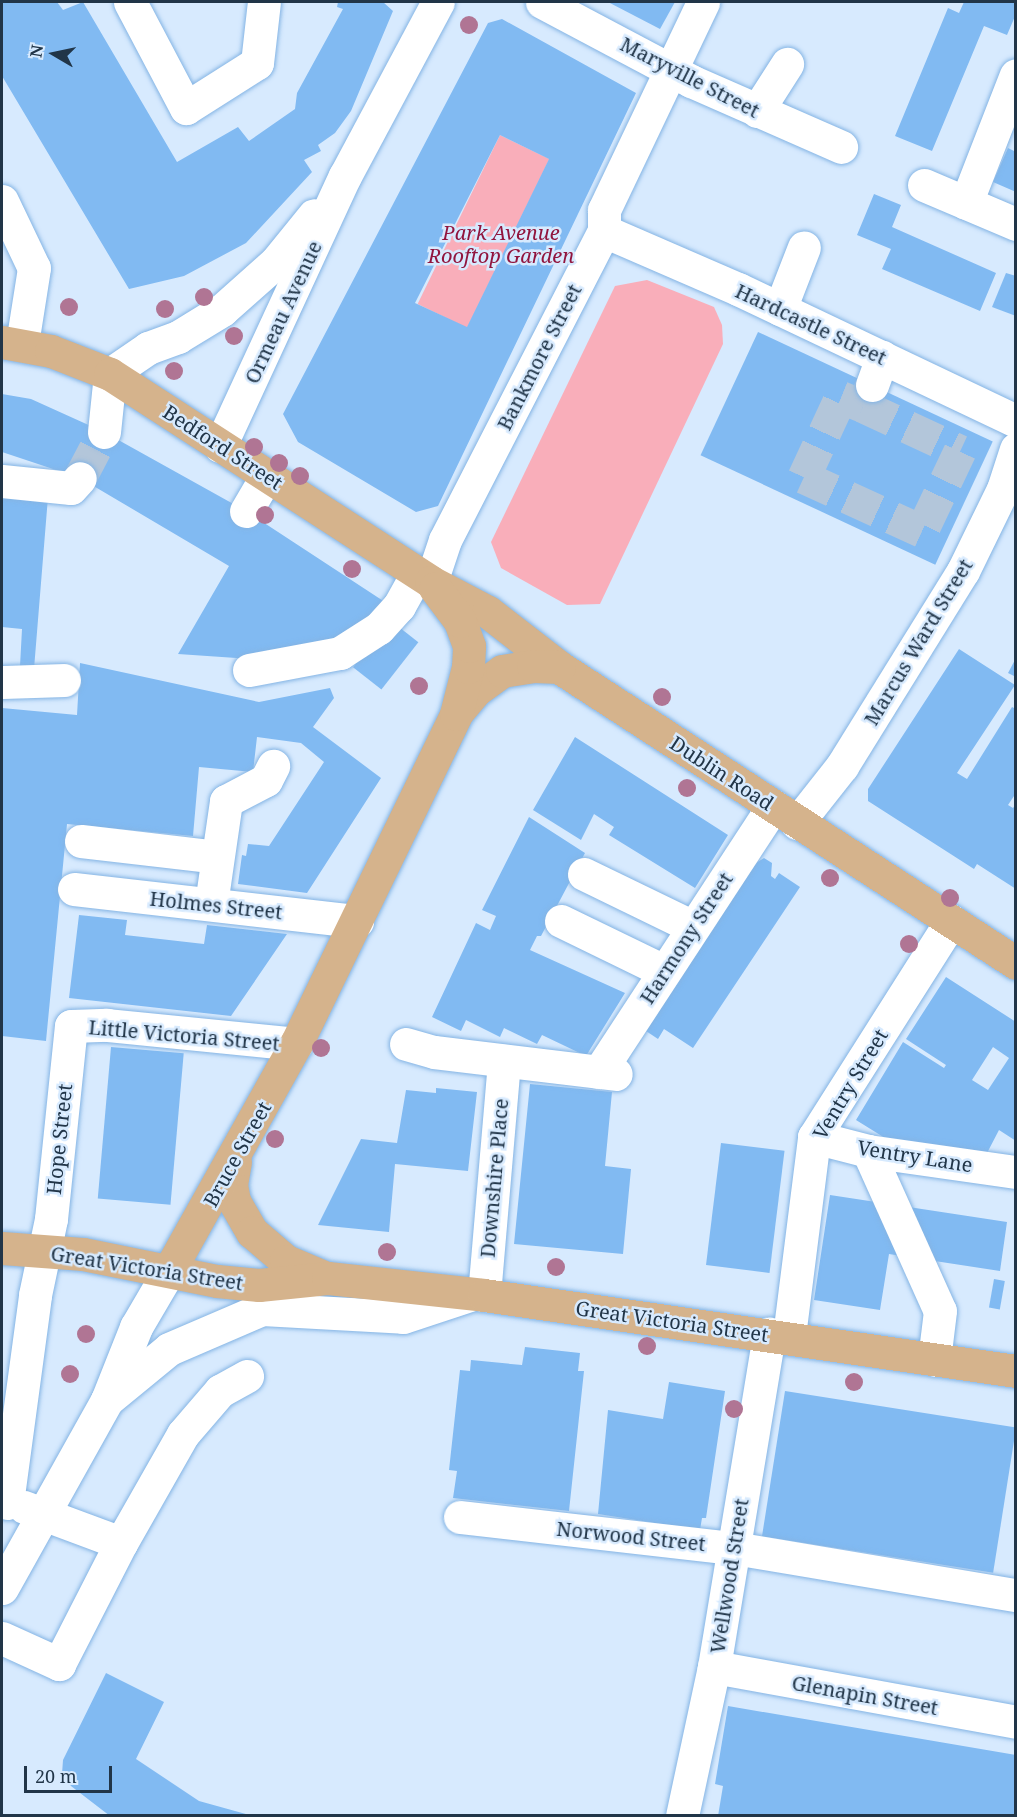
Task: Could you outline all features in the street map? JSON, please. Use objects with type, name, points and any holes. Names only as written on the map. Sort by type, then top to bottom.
[{"type":"main road","name":"Bedford Street","points":[[12,343],[51,351],[110,374],[424,578]]},
{"type":"main road","name":"Dublin Road","points":[[424,578],[502,621],[559,667],[1016,963]]},
{"type":"main road","name":"Bruce Street","points":[[171,1269],[236,1157],[296,1044],[456,714],[468,667],[469,646],[460,621],[424,578]]},
{"type":"main road","name":"Bruce Street","points":[[456,714],[476,690],[502,671],[533,666],[559,667]]},
{"type":"main road","name":"Great Victoria Street","points":[[236,1157],[231,1185],[234,1201],[252,1233],[286,1261],[328,1278]]},
{"type":"main road","name":"Great Victoria Street","points":[[2,1248],[83,1254],[171,1269],[217,1281],[259,1285],[328,1278],[478,1295],[779,1335],[1016,1371]]},
{"type":"street","points":[[130,2],[186,108],[257,63],[264,2]]},
{"type":"street","name":"Ormeau Avenue","points":[[220,446],[345,176],[438,2]]},
{"type":"street","name":"Maryville Street","points":[[542,2],[670,69],[757,111],[841,147]]},
{"type":"street","name":"Bankmore Street","points":[[249,670],[340,653],[379,628],[424,578],[604,231],[604,210],[703,2]]},
{"type":"street","points":[[757,111],[787,64]]},
{"type":"street","points":[[966,203],[1016,75]]},
{"type":"street","name":"Ormeau Avenue","points":[[110,374],[148,348],[178,337],[222,310],[276,262],[345,176]]},
{"type":"street","points":[[924,185],[1016,224]]},
{"type":"street","points":[[2,201],[34,268],[12,343]]},
{"type":"street","name":"Hardcastle Street","points":[[604,231],[780,309],[877,371],[1015,422]]},
{"type":"street","points":[[780,309],[804,247]]},
{"type":"street","points":[[104,432],[110,374]]},
{"type":"street","name":"Marcus Ward Street","points":[[785,814],[842,766],[963,571],[1003,489],[1016,449]]},
{"type":"street","points":[[246,511],[267,476]]},
{"type":"street","points":[[2,481],[71,488],[80,478]]},
{"type":"street","points":[[2,682],[64,680]]},
{"type":"street","points":[[211,904],[226,801],[266,780],[273,766]]},
{"type":"street","name":"Harmony Street","points":[[504,1061],[608,1072],[664,970],[693,927],[785,814]]},
{"type":"street","points":[[81,841],[217,857]]},
{"type":"street","points":[[584,874],[693,927]]},
{"type":"street","name":"Holmes Street","points":[[74,889],[357,921]]},
{"type":"street","points":[[561,921],[664,970]]},
{"type":"street","name":"Ventry Street","points":[[779,1335],[814,1137],[951,921]]},
{"type":"street","name":"Little Victoria Street","points":[[71,1026],[107,1025],[296,1044]]},
{"type":"street","name":"Hope Street","points":[[4,1503],[42,1252],[51,1219],[71,1026]]},
{"type":"street","points":[[406,1044],[434,1052],[504,1061]]},
{"type":"street","name":"Downshire Place","points":[[478,1295],[504,1061]]},
{"type":"street","name":"Ventry Lane","points":[[814,1137],[868,1151],[1016,1172]]},
{"type":"street","points":[[868,1151],[940,1311],[934,1360]]},
{"type":"street","name":"Bruce Street","points":[[2,1586],[107,1400],[132,1336],[171,1269]]},
{"type":"street","points":[[107,1400],[169,1348],[262,1309],[403,1317],[478,1295]]},
{"type":"street","name":"Wellwood Street","points":[[682,1815],[714,1667],[734,1548],[779,1335]]},
{"type":"street","points":[[2,1638],[59,1664],[121,1543],[183,1434],[220,1391],[248,1376]]},
{"type":"street","points":[[4,1503],[45,1513],[121,1543]]},
{"type":"street","name":"Norwood Street","points":[[459,1517],[734,1548],[1016,1595]]},
{"type":"street","name":"Glenapin Street","points":[[714,1667],[1016,1722]]},
{"type":"green space","name":"Park Avenue Rooftop Garden","points":[[500,135],[549,159],[467,328],[418,304]]},
{"type":"green space","points":[[647,280],[714,307],[722,325],[723,344],[600,604],[567,605],[501,568],[491,542],[615,286]]},
{"type":"building","points":[[2,2],[57,2],[63,10],[83,2],[177,162],[238,127],[249,141],[295,109],[297,93],[343,9],[337,7],[338,2],[383,2],[393,11],[351,111],[335,133],[318,145],[321,151],[304,160],[312,172],[246,243],[184,276],[129,289],[2,76]]},
{"type":"building","points":[[608,2],[675,2],[660,29]]},
{"type":"building","points":[[964,2],[1016,2],[1016,14],[1007,35],[984,26],[932,151],[895,136],[948,8],[959,13]]},
{"type":"building","points":[[502,19],[636,93],[438,506],[416,512],[298,442],[283,414],[488,23]],"holes":[[[500,135],[549,159],[467,327],[415,303]]]},
{"type":"building","points":[[1008,148],[1016,152],[1016,192],[993,182]]},
{"type":"building","points":[[874,194],[901,205],[892,227],[996,273],[980,311],[882,269],[891,249],[857,235]]},
{"type":"building","points":[[1006,273],[1016,276],[1016,316],[992,307]]},
{"type":"building","points":[[758,332],[993,441],[935,565],[701,455]]},
{"type":"building","points":[[2,394],[31,399],[104,432],[246,511],[394,608],[364,635],[251,659],[178,654],[229,566],[80,478],[2,452]]},
{"type":"building","points":[[2,493],[48,497],[34,669],[20,666],[22,629],[2,627]]},
{"type":"building","points":[[390,620],[418,642],[381,689],[353,667]]},
{"type":"building","points":[[959,649],[1015,685],[957,773],[967,779],[1012,707],[1016,709],[1016,793],[1008,805],[1013,808],[1016,804],[1016,889],[977,864],[974,869],[868,801],[868,789]]},
{"type":"building","points":[[1016,658],[1016,677],[1008,673]]},
{"type":"building","points":[[80,663],[259,702],[330,688],[334,698],[313,727],[381,778],[307,893],[238,884],[242,855],[246,856],[248,844],[269,846],[324,762],[301,743],[257,737],[253,772],[199,767],[193,836],[67,824],[46,1041],[2,1036],[2,708],[77,715]]},
{"type":"building","points":[[575,737],[728,835],[695,888],[609,835],[614,827],[594,814],[581,840],[533,810]]},
{"type":"building","points":[[529,817],[585,853],[541,936],[537,936],[530,950],[625,993],[586,1056],[542,1035],[537,1044],[504,1028],[500,1037],[466,1020],[461,1031],[432,1017],[476,923],[490,930],[496,916],[482,910]]},
{"type":"building","points":[[764,858],[772,863],[771,876],[775,879],[779,873],[800,887],[693,1048],[664,1029],[658,1039],[646,1031],[756,863]]},
{"type":"building","points":[[79,915],[127,920],[125,935],[204,944],[207,925],[287,934],[231,1016],[69,998]]},
{"type":"building","points":[[946,977],[1016,1022],[1016,1141],[999,1130],[986,1155],[885,1138],[856,1120],[903,1042],[944,1068],[946,1065],[906,1039]],"holes":[[[993,1047],[1009,1058],[988,1090],[972,1080]]]},
{"type":"building","points":[[111,1047],[184,1053],[170,1205],[98,1198]]},
{"type":"building","points":[[530,1084],[612,1092],[605,1166],[631,1169],[623,1254],[514,1244]]},
{"type":"building","points":[[436,1088],[477,1092],[468,1171],[395,1164],[389,1232],[318,1225],[361,1139],[397,1143],[406,1090],[436,1093]]},
{"type":"building","points":[[721,1143],[785,1151],[770,1273],[706,1265]]},
{"type":"building","points":[[830,1195],[1007,1222],[1000,1271],[889,1254],[880,1310],[814,1300]]},
{"type":"building","points":[[994,1279],[1005,1281],[1000,1309],[989,1308]]},
{"type":"building","points":[[525,1347],[580,1353],[578,1371],[584,1371],[569,1511],[453,1498],[457,1471],[449,1470],[460,1370],[470,1371],[471,1360],[522,1365]]},
{"type":"building","points":[[669,1382],[725,1391],[706,1518],[702,1518],[700,1530],[598,1514],[608,1410],[663,1419]]},
{"type":"building","points":[[785,1391],[1016,1428],[993,1573],[762,1536]]},
{"type":"building","points":[[106,1673],[164,1702],[136,1759],[199,1801],[253,1816],[110,1816],[71,1786],[62,1774],[63,1760]]},
{"type":"building","points":[[728,1706],[1016,1755],[1016,1816],[718,1816],[723,1786],[715,1784]]},
{"type":"tunnel","points":[[863,406],[960,451],[922,531],[804,477],[841,397],[863,406],[872,385]]},
{"type":"tunnel","points":[[80,478],[104,432]]}]
